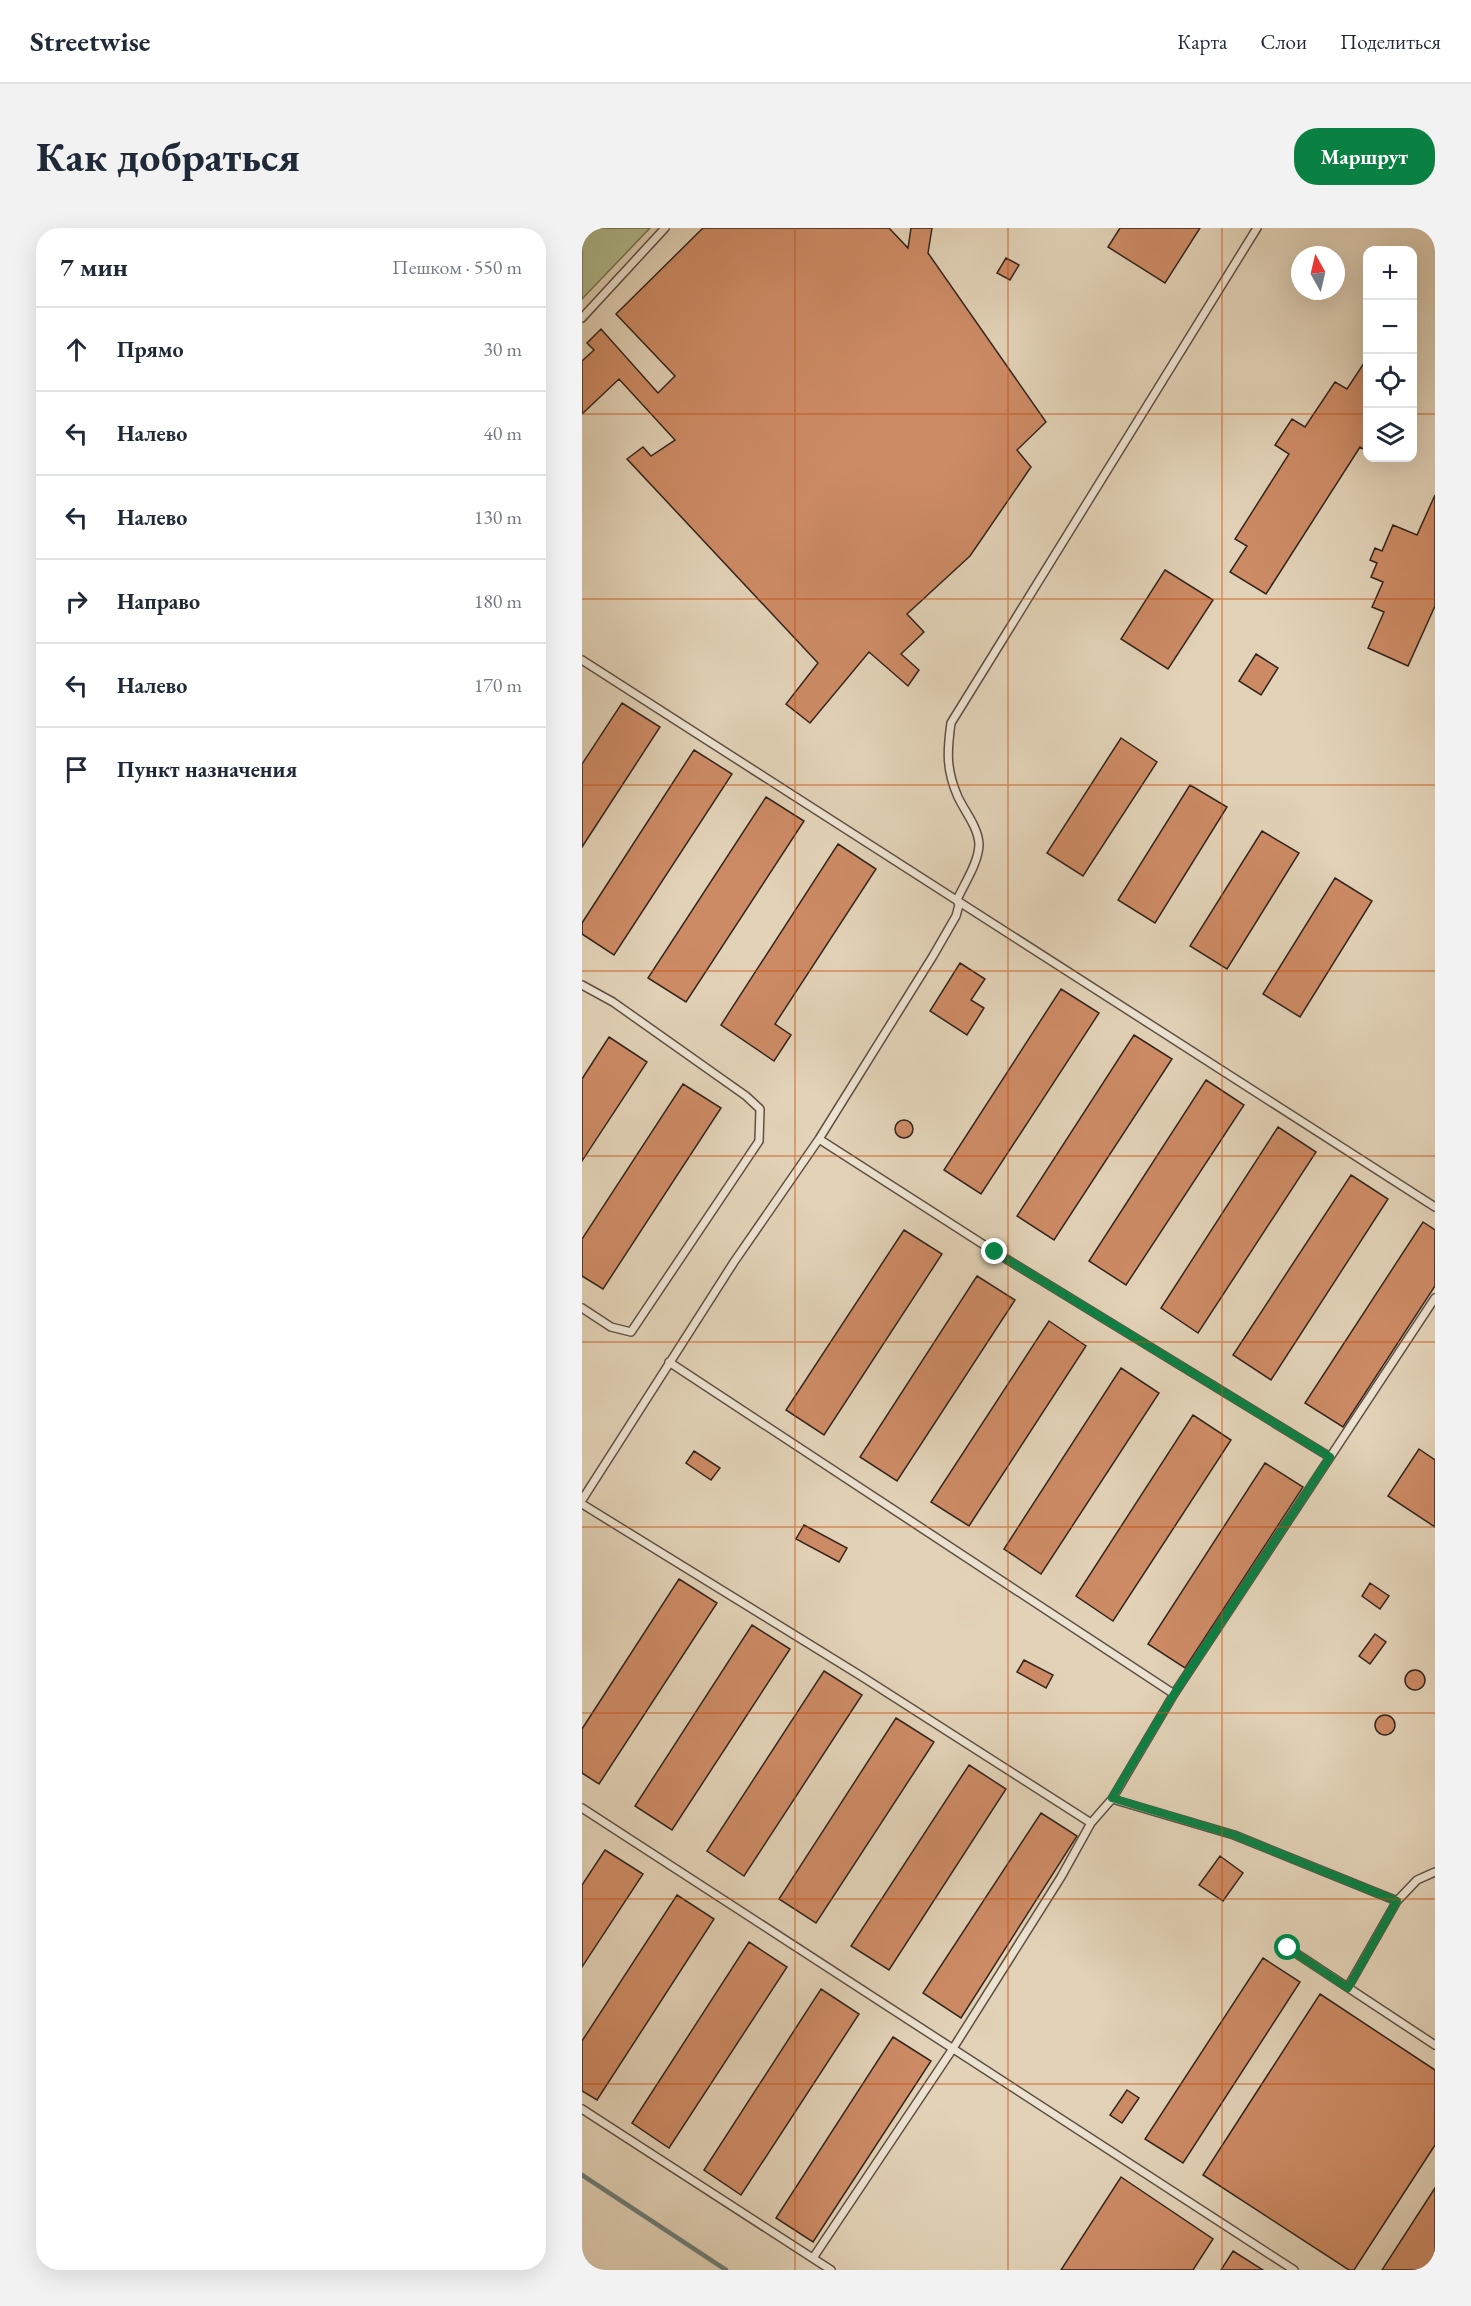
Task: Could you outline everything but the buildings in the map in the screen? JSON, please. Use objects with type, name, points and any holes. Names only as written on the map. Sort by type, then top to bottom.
[{"type":"lane","points":[[582,318],[664,228]]},
{"type":"lane","points":[[1091,1823],[582,1502],[734,1262],[819,1139],[956,916],[959,905],[957,900],[979,846],[977,833],[957,795],[946,759],[951,723],[1257,228]]},
{"type":"lane","points":[[582,660],[1435,1207]]},
{"type":"lane","points":[[582,985],[613,1002],[746,1095],[760,1109],[759,1142],[631,1332],[611,1327],[582,1308]]},
{"type":"lane","points":[[819,1139],[995,1252],[1330,1457]]},
{"type":"lane","points":[[813,2258],[952,2050],[1061,1877],[1091,1823],[1112,1798],[1174,1694],[1435,1298]]},
{"type":"lane","points":[[669,1362],[1174,1694]]},
{"type":"lane","points":[[1112,1798],[1234,1835],[1397,1901]]},
{"type":"lane","points":[[582,1808],[1294,2270]]},
{"type":"lane","points":[[1348,1988],[1397,1901],[1417,1880],[1435,1872]]},
{"type":"lane","points":[[1288,1948],[1435,2045]]},
{"type":"lane","points":[[582,2109],[831,2270]]},
{"type":"green space","points":[[582,228],[650,228],[582,299]]},
{"type":"waterway","points":[[582,2175],[726,2270]]},
{"type":"route","points":[[995,1252],[1330,1457],[1174,1694],[1112,1798],[1234,1835],[1397,1901],[1348,1988],[1288,1948]]}]
